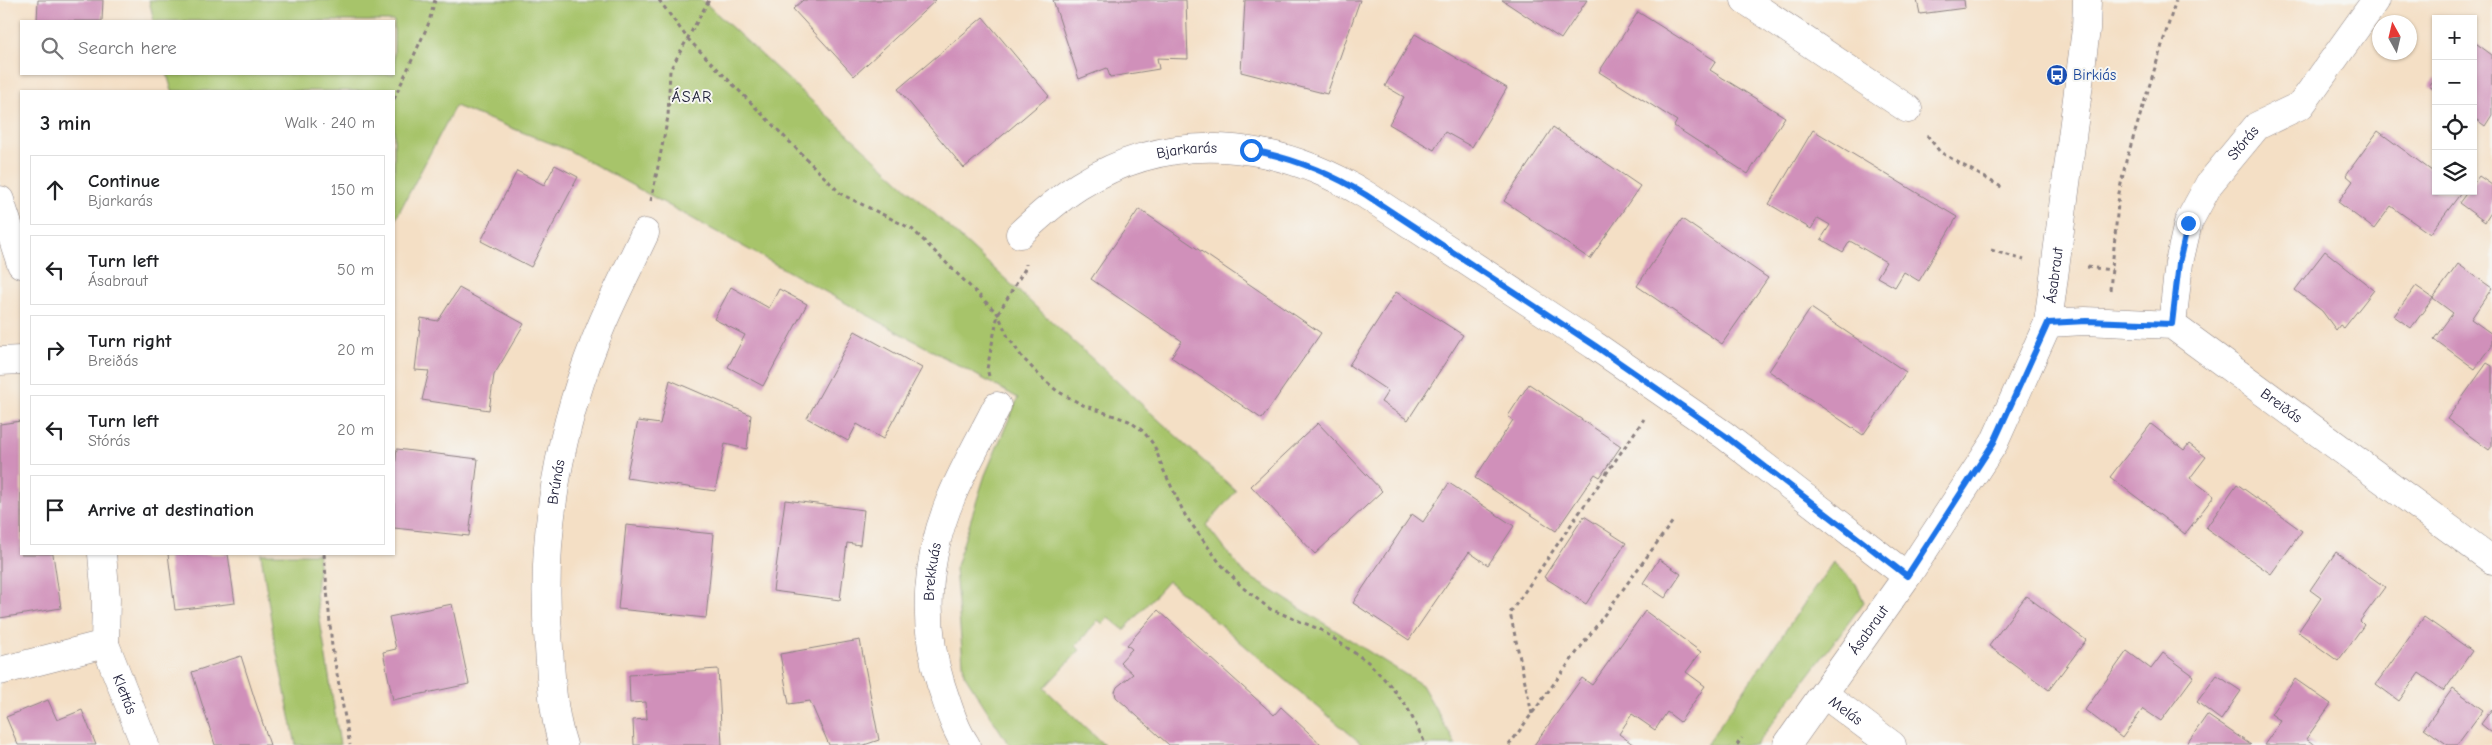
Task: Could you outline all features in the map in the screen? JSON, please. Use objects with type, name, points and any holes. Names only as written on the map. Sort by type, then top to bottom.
[{"type":"street","points":[[1745,0],[1908,109]]},
{"type":"street","name":"Ásabraut","points":[[1787,745],[1825,695],[1907,576],[1994,442],[2048,323],[2085,38],[2088,0]]},
{"type":"street","name":"Stórás","points":[[2172,324],[2179,263],[2188,223],[2209,184],[2257,126],[2301,104],[2376,0]]},
{"type":"street","name":"Bjarkarás","points":[[1020,234],[1048,208],[1080,186],[1114,168],[1151,156],[1188,149],[1220,148],[1251,150],[1281,156],[1311,166],[1360,191],[1662,392],[1724,435],[1907,576]]},
{"type":"street","points":[[0,200],[20,261]]},
{"type":"street","name":"Brúnás","points":[[563,745],[552,684],[546,576],[549,530],[557,472],[579,390],[602,323],[645,233]]},
{"type":"street","points":[[2048,323],[2086,321],[2172,324]]},
{"type":"street","name":"Breiðás","points":[[2172,324],[2492,560]]},
{"type":"street","points":[[0,361],[20,360]]},
{"type":"street","name":"Brekkuás","points":[[966,745],[949,708],[934,664],[929,637],[928,602],[931,570],[951,498],[997,406]]},
{"type":"street","name":"Klettás","points":[[102,555],[106,598],[105,644],[145,745]]},
{"type":"street","points":[[0,671],[105,644]]},
{"type":"street","name":"Melás","points":[[1825,695],[1892,745]]},
{"type":"path","points":[[395,97],[428,25],[435,0]]},
{"type":"path","points":[[659,0],[688,39],[841,194],[912,228],[998,314],[1008,337],[1022,357],[1058,390],[1084,405],[1128,421],[1143,431],[1154,445],[1185,515],[1219,562],[1242,587],[1270,609],[1321,630],[1368,662],[1407,708],[1426,745]]},
{"type":"path","points":[[645,233],[668,118],[670,70],[709,0]]},
{"type":"path","points":[[2110,291],[2114,232],[2124,169],[2176,0]]},
{"type":"path","points":[[1908,109],[1940,152],[2003,188]]},
{"type":"path","points":[[997,406],[987,369],[998,314],[1026,267],[1020,234]]},
{"type":"path","points":[[1532,714],[1510,613],[1662,392]]},
{"type":"path","points":[[1509,745],[1673,520]]},
{"type":"path","points":[[324,555],[332,647],[350,745]]},
{"type":"path","points":[[1737,745],[1742,738]]},
{"type":"green space","points":[[149,0],[702,0],[1236,491],[1206,525],[1244,573],[1422,685],[1456,745],[1363,745],[1168,581],[1124,630],[1108,617],[1103,624],[1098,620],[1076,646],[1080,650],[1044,688],[1104,745],[1009,745],[964,674],[955,569],[985,475],[1018,398],[568,150],[455,106],[395,220],[395,90],[172,90],[167,75],[395,75],[395,20],[154,20]]},
{"type":"green space","points":[[261,555],[319,555],[316,595],[340,745],[296,745],[274,639]]},
{"type":"green space","points":[[1833,562],[1856,584],[1864,602],[1756,745],[1706,745]]},
{"type":"building","points":[[38,0],[103,0],[102,20],[37,20]]},
{"type":"building","points":[[803,0],[936,0],[854,76],[793,9]]},
{"type":"building","points":[[1053,0],[1186,0],[1188,59],[1157,58],[1159,69],[1110,77],[1107,68],[1079,79]]},
{"type":"building","points":[[1245,0],[1360,0],[1327,94],[1241,72]]},
{"type":"building","points":[[1502,0],[1587,0],[1561,39]]},
{"type":"building","points":[[1917,0],[1964,0],[1965,8],[1920,14]]},
{"type":"building","points":[[1638,12],[1716,61],[1710,70],[1785,117],[1748,174],[1674,126],[1677,121],[1599,72]]},
{"type":"building","points":[[983,17],[1049,96],[964,168],[898,89]]},
{"type":"building","points":[[1415,34],[1507,88],[1472,147],[1445,132],[1434,150],[1389,124],[1404,97],[1385,86]]},
{"type":"building","points":[[2477,44],[2492,55],[2492,115],[2485,126],[2477,120]]},
{"type":"building","points":[[1553,127],[1640,186],[1590,259],[1504,201]]},
{"type":"building","points":[[1813,130],[1957,217],[1919,281],[1904,272],[1895,287],[1877,277],[1886,262],[1850,241],[1843,252],[1821,239],[1830,225],[1818,218],[1811,229],[1769,204]]},
{"type":"building","points":[[2378,131],[2432,171],[2432,195],[2459,195],[2430,234],[2391,206],[2374,229],[2338,202],[2353,181],[2346,175]]},
{"type":"building","points":[[555,165],[578,177],[531,267],[481,241],[517,171],[544,185]]},
{"type":"building","points":[[2479,176],[2492,185],[2492,211],[2485,222],[2459,203],[2465,195],[2477,195],[2477,179]]},
{"type":"building","points":[[1139,209],[1321,333],[1262,419],[1171,357],[1182,341],[1091,279]]},
{"type":"building","points":[[1682,219],[1768,278],[1722,344],[1637,286]]},
{"type":"building","points":[[2325,251],[2374,290],[2344,328],[2340,325],[2336,330],[2322,311],[2295,290]]},
{"type":"building","points":[[2458,264],[2492,288],[2471,319],[2492,334],[2492,346],[2475,369],[2434,339],[2453,313],[2433,298]]},
{"type":"building","points":[[2416,286],[2433,298],[2411,328],[2394,316]]},
{"type":"building","points":[[731,287],[769,308],[779,289],[807,304],[763,386],[728,367],[745,335],[714,319]]},
{"type":"building","points":[[459,288],[524,324],[494,375],[489,410],[422,400],[429,371],[415,370],[421,318],[438,321]]},
{"type":"building","points":[[1396,292],[1463,335],[1408,420],[1381,402],[1388,391],[1349,365]]},
{"type":"building","points":[[1811,308],[1906,372],[1863,435],[1769,371]]},
{"type":"building","points":[[855,331],[922,368],[883,439],[857,424],[848,441],[807,418]]},
{"type":"building","points":[[2487,363],[2492,366],[2492,446],[2489,450],[2447,419]]},
{"type":"building","points":[[670,380],[751,415],[747,449],[725,444],[715,491],[626,478],[638,421],[660,424]]},
{"type":"building","points":[[1529,384],[1621,446],[1600,477],[1595,474],[1556,531],[1475,478],[1513,420],[1508,416]]},
{"type":"building","points":[[20,421],[20,555],[53,555],[61,608],[0,618],[0,424]]},
{"type":"building","points":[[1318,423],[1382,491],[1315,554],[1251,486]]},
{"type":"building","points":[[2151,424],[2184,450],[2189,444],[2206,457],[2190,478],[2214,496],[2185,534],[2110,477]]},
{"type":"building","points":[[397,449],[478,459],[469,536],[395,528],[395,467]]},
{"type":"building","points":[[1449,483],[1514,526],[1488,565],[1469,552],[1409,640],[1353,603],[1412,514],[1423,522]]},
{"type":"building","points":[[2237,484],[2302,531],[2271,574],[2206,528]]},
{"type":"building","points":[[785,500],[864,510],[860,545],[847,543],[840,600],[773,591]]},
{"type":"building","points":[[1584,516],[1626,543],[1586,604],[1544,577]]},
{"type":"building","points":[[626,525],[714,534],[706,618],[618,609]]},
{"type":"building","points":[[2336,552],[2385,587],[2360,621],[2364,625],[2338,661],[2298,632],[2321,598],[2310,590]]},
{"type":"building","points":[[168,555],[228,555],[235,603],[175,610]]},
{"type":"building","points":[[1659,559],[1681,574],[1665,598],[1643,583]]},
{"type":"building","points":[[2026,596],[2086,640],[2049,690],[1989,646]]},
{"type":"building","points":[[452,604],[469,684],[393,700],[383,652],[396,649],[389,617]]},
{"type":"building","points":[[1158,610],[1274,715],[1281,707],[1322,745],[1169,745],[1116,697],[1115,692],[1117,687],[1133,674],[1120,662],[1132,649],[1127,645]]},
{"type":"building","points":[[1645,611],[1701,652],[1686,672],[1705,686],[1680,722],[1667,712],[1655,730],[1632,714],[1619,734],[1634,745],[1534,745],[1582,678],[1592,685]]},
{"type":"building","points":[[2424,617],[2472,651],[2444,691],[2419,673],[2399,701],[2376,684]]},
{"type":"building","points":[[860,640],[879,740],[864,745],[829,745],[810,701],[789,704],[780,654]]},
{"type":"building","points":[[2127,651],[2151,669],[2163,653],[2194,676],[2161,721],[2143,709],[2122,738],[2085,710]]},
{"type":"building","points":[[241,656],[270,745],[215,745],[192,672]]},
{"type":"building","points":[[718,669],[722,745],[634,745],[633,720],[647,719],[646,702],[630,703],[629,675]]},
{"type":"building","points":[[2217,675],[2241,691],[2221,720],[2197,702]]},
{"type":"building","points":[[2295,679],[2331,704],[2306,739],[2315,745],[2264,745],[2281,721],[2271,714]]},
{"type":"building","points":[[2453,688],[2483,710],[2457,745],[2448,745],[2424,728]]},
{"type":"building","points":[[48,700],[57,720],[82,710],[96,745],[18,745],[6,717]]},
{"type":"building","points":[[2492,709],[2492,733],[2481,724]]},
{"type":"building","points":[[2207,715],[2251,745],[2186,745]]},
{"type":"place","name":"Birkiás","points":[[2057,75]]},
{"type":"district","name":"ÁSAR","points":[[692,96]]},
{"type":"route","points":[[1251,150],[1281,156],[1311,166],[1340,179],[1366,195],[1594,345],[1724,435],[1855,538],[1907,576],[1994,442],[2048,323],[2086,321],[2172,324],[2179,263],[2188,223]]}]
